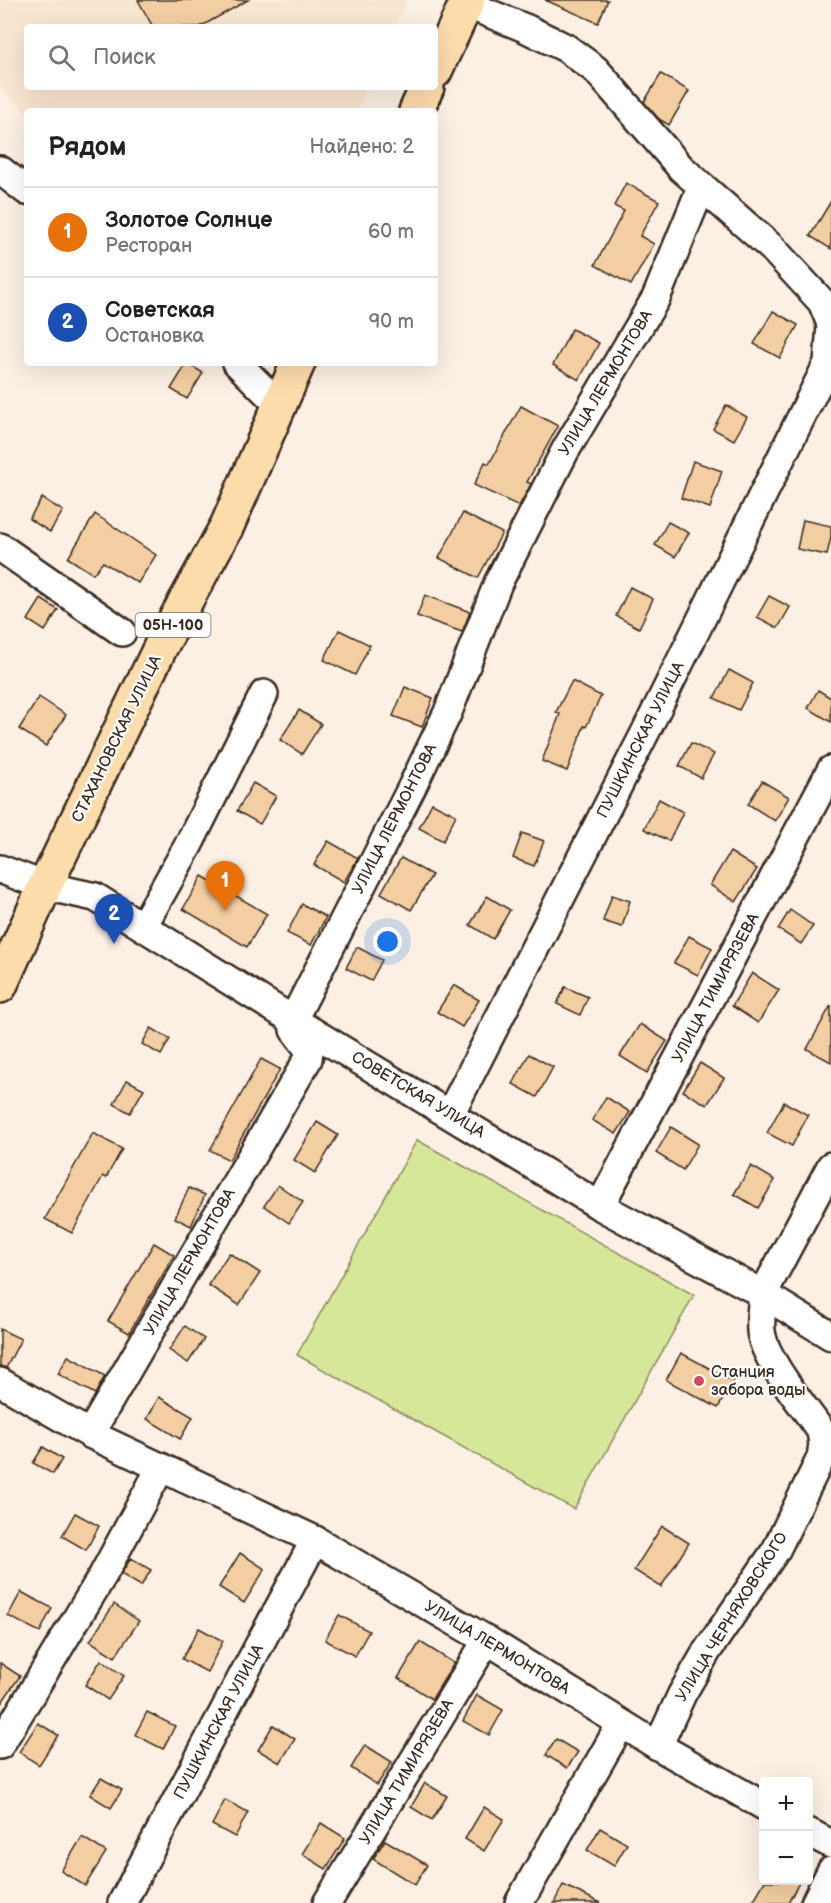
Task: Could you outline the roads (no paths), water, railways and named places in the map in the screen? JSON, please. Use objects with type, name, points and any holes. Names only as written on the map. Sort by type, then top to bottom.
[{"type":"main road","points":[[438,65],[467,2]]},
{"type":"main road","points":[[418,108],[426,90]]},
{"type":"main road","name":"СТАХАНОВСКАЯ УЛИЦА","points":[[0,986],[45,886],[161,646],[227,526],[297,366]]},
{"type":"street","points":[[467,2],[566,48],[596,70],[681,168],[701,188],[772,248],[822,302],[831,324],[829,365]]},
{"type":"street","points":[[0,170],[24,189]]},
{"type":"street","name":"УЛИЦА ЛЕРМОНТОВА","points":[[90,1434],[308,1059],[309,1050],[294,1030],[293,1020],[438,734],[498,583],[565,451],[656,298],[701,188]]},
{"type":"street","name":"ПУШКИНСКАЯ УЛИЦА","points":[[450,1114],[646,731],[829,365]]},
{"type":"street","points":[[240,366],[279,405]]},
{"type":"street","points":[[0,547],[122,632]]},
{"type":"street","points":[[143,926],[188,846],[264,694]]},
{"type":"street","name":"УЛИЦА ТИМИРЯЗЕВА","points":[[600,1206],[831,770]]},
{"type":"street","name":"СОВЕТСКАЯ УЛИЦА","points":[[0,869],[45,886],[95,897],[600,1206],[764,1294],[831,1336]]},
{"type":"street","name":"УЛИЦА ЧЕРНЯХОВСКОГО","points":[[658,1746],[697,1668],[776,1550],[821,1458],[823,1444],[821,1431],[768,1354],[761,1333],[764,1294],[831,1166]]},
{"type":"street","name":"УЛИЦА ЛЕРМОНТОВА","points":[[0,1382],[90,1434],[315,1540],[487,1640],[658,1746],[759,1803]]},
{"type":"street","points":[[0,1745],[103,1575],[161,1467]]},
{"type":"street","name":"ПУШКИНСКАЯ УЛИЦА","points":[[122,1903],[315,1540]]},
{"type":"street","name":"УЛИЦА ТИМИРЯЗЕВА","points":[[327,1903],[487,1640]]},
{"type":"street","points":[[519,1903],[621,1724]]},
{"type":"street","points":[[813,1835],[831,1844]]},
{"type":"street","points":[[815,1903],[831,1871]]},
{"type":"place","name":"Золотое Солнце","points":[[225,911]]},
{"type":"place","name":"Советская","points":[[114,944]]},
{"type":"place","name":"Станция забора воды","points":[[699,1381]]}]
